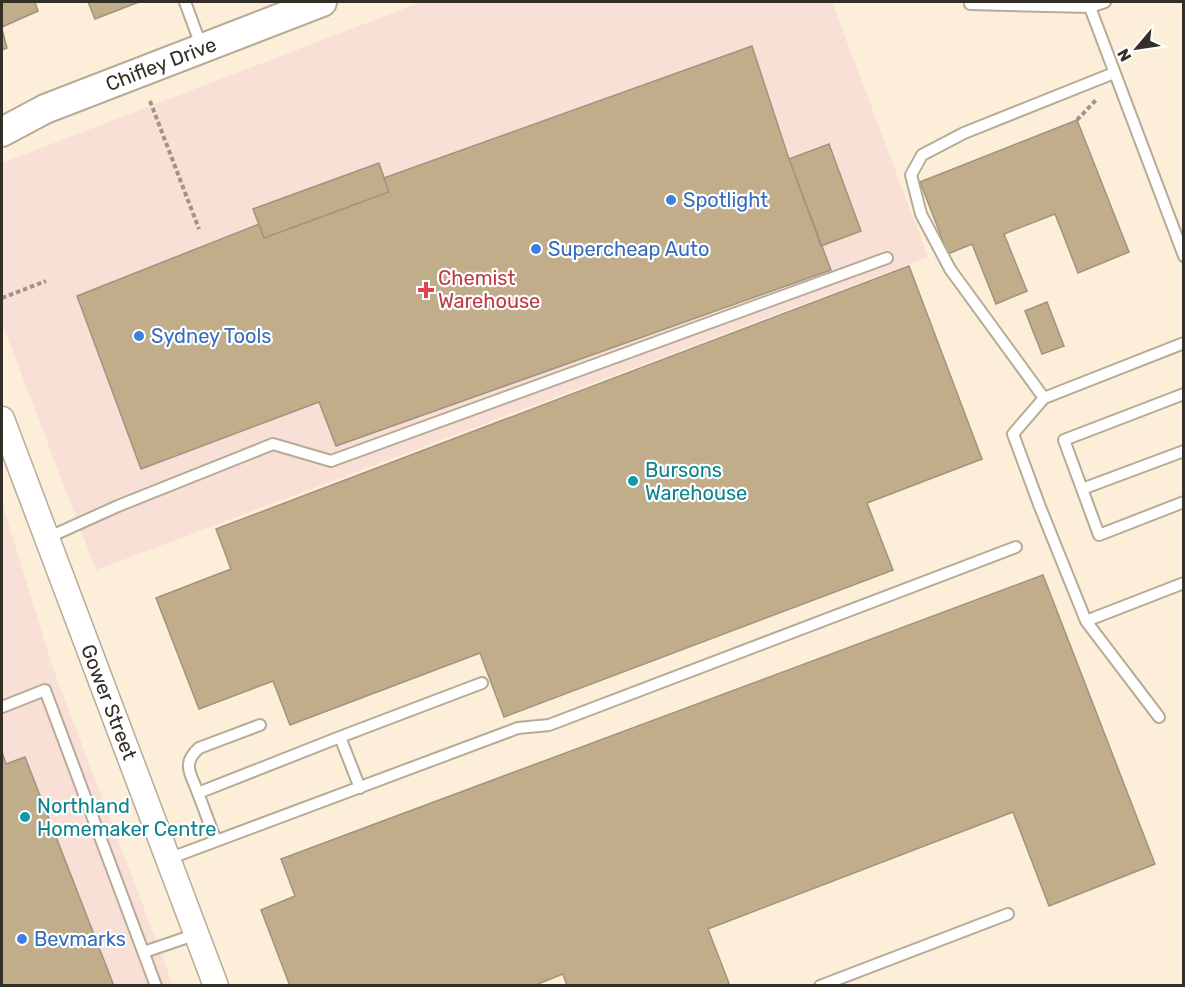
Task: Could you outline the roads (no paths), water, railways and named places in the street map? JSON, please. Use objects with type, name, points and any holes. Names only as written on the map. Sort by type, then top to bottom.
[{"type":"main road","name":"Chifley Drive","points":[[2,132],[45,109],[322,2]]},
{"type":"street","name":"Gower Street","points":[[2,418],[216,986]]},
{"type":"lane","points":[[184,2],[202,48]]},
{"type":"lane","points":[[969,4],[1105,2]]},
{"type":"lane","points":[[1089,4],[1184,256]]},
{"type":"lane","points":[[1044,398],[950,269],[921,214],[911,176],[922,155],[964,133],[1114,73]]},
{"type":"lane","points":[[47,538],[118,506],[273,444],[331,461],[886,258]]},
{"type":"lane","points":[[1159,717],[1086,621],[1013,434],[1044,398],[1184,343]]},
{"type":"lane","points":[[1184,394],[1064,440],[1099,535],[1184,502]]},
{"type":"lane","points":[[1082,489],[1182,456]]},
{"type":"lane","points":[[168,859],[518,728],[549,725],[1016,547]]},
{"type":"lane","points":[[1086,621],[1184,583]]},
{"type":"lane","points":[[198,793],[482,683]]},
{"type":"lane","points":[[2,707],[45,690],[156,986]]},
{"type":"lane","points":[[216,841],[188,767],[189,760],[199,748],[260,724]]},
{"type":"lane","points":[[340,737],[360,788]]},
{"type":"lane","points":[[820,986],[1008,914]]},
{"type":"lane","points":[[144,952],[197,934]]},
{"type":"place","name":"Spotlight","points":[[671,200]]},
{"type":"place","name":"Supercheap Auto","points":[[536,249]]},
{"type":"place","name":"Chemist Warehouse","points":[[426,290]]},
{"type":"place","name":"Sydney Tools","points":[[139,336]]},
{"type":"place","name":"Bursons Warehouse","points":[[633,481]]},
{"type":"place","name":"Northland Homemaker Centre","points":[[25,817]]},
{"type":"place","name":"Bevmarks","points":[[22,939]]}]
